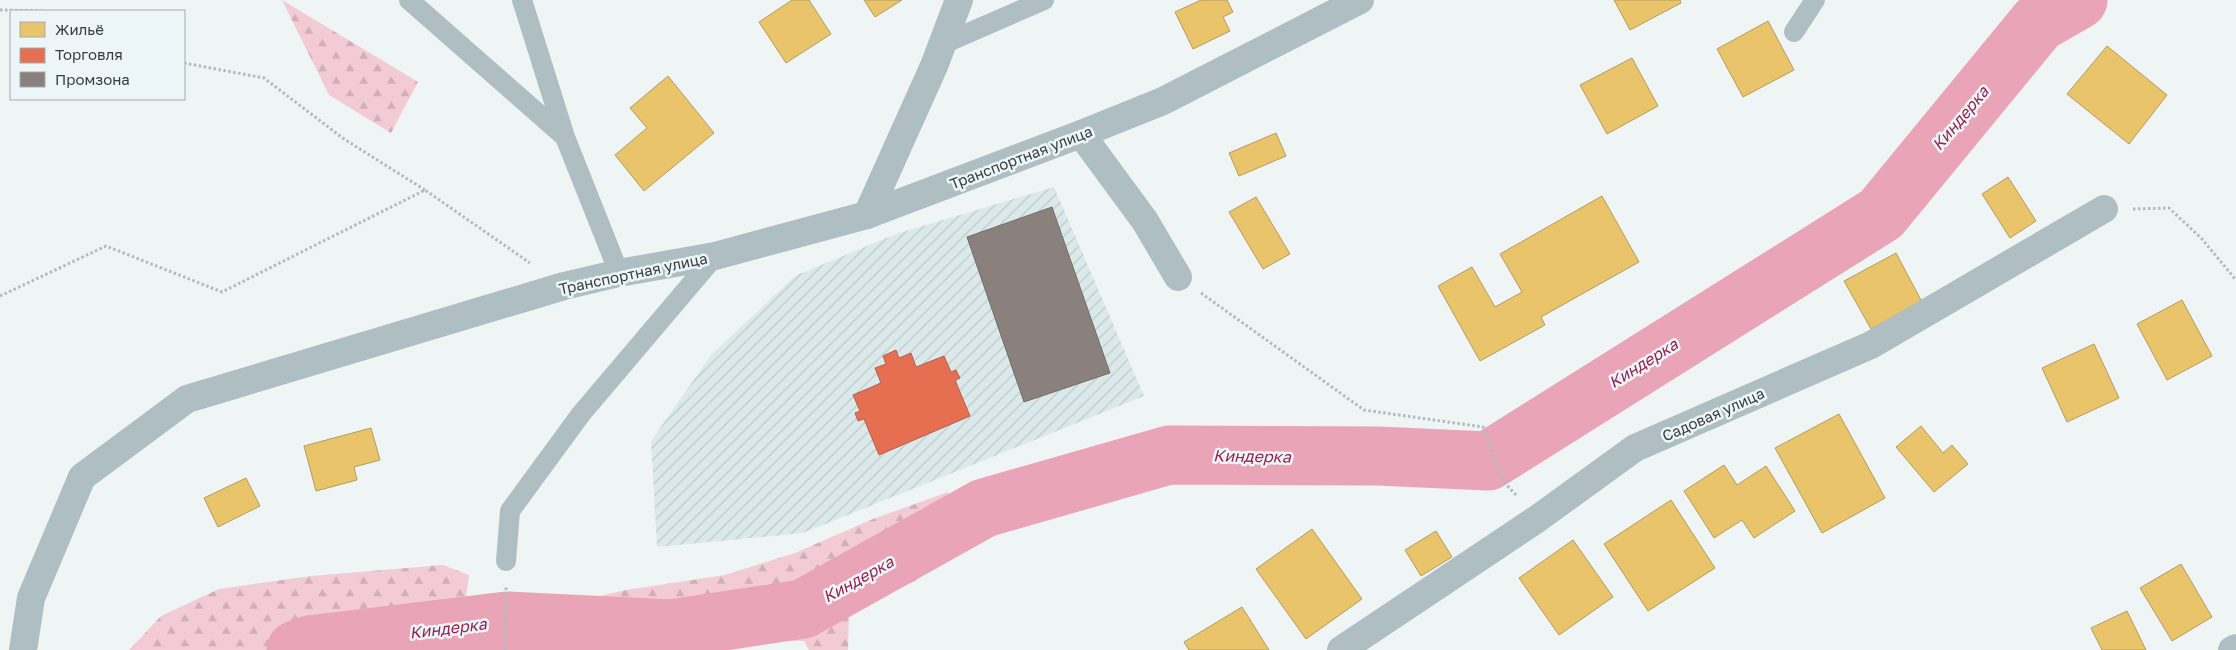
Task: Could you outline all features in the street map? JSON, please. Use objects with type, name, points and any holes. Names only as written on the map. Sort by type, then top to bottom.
[{"type":"street","points":[[867,215],[943,44],[959,0]]},
{"type":"street","name":"Транспортная улица","points":[[23,650],[31,598],[82,477],[187,399],[564,286],[619,273],[715,256],[867,215],[1081,134],[1164,100],[1360,0]]},
{"type":"street","points":[[1081,134],[1145,220],[1178,277]]},
{"type":"street","name":"Садовая улица","points":[[1341,650],[1537,519],[1635,448],[1871,345],[2104,209]]},
{"type":"street","points":[[2232,650],[2236,648]]},
{"type":"lane","points":[[409,0],[565,137]]},
{"type":"lane","points":[[522,0],[565,137],[619,273]]},
{"type":"lane","points":[[943,44],[1044,0]]},
{"type":"lane","points":[[1794,32],[1815,0]]},
{"type":"lane","points":[[506,561],[510,512],[582,414],[715,256]]},
{"type":"path","points":[[185,63],[264,78],[344,139],[425,190],[564,286]]},
{"type":"path","points":[[0,296],[106,246],[222,292],[425,190]]},
{"type":"path","points":[[2104,209],[2169,208],[2202,239],[2236,280]]},
{"type":"path","points":[[1178,277],[1364,410],[1483,426],[1504,481]]},
{"type":"path","points":[[505,650],[506,561]]},
{"type":"shaded area","points":[[1054,187],[1144,396],[803,533],[657,547],[651,441],[711,355],[795,276],[896,234]]},
{"type":"green space","points":[[282,0],[418,82],[391,133],[329,95]]},
{"type":"green space","points":[[948,492],[954,526],[917,580],[849,612],[848,650],[809,650],[804,641],[757,640],[682,650],[621,650],[581,625],[596,597],[626,590],[725,575],[795,553],[873,519]]},
{"type":"green space","points":[[443,565],[469,575],[459,650],[129,650],[161,616],[219,589],[311,576]]},
{"type":"building: Жильё","points":[[792,0],[809,0],[831,34],[786,63],[759,22]]},
{"type":"building: Жильё","points":[[864,0],[902,0],[875,17]]},
{"type":"building: Жильё","points":[[1201,0],[1227,0],[1233,12],[1223,17],[1230,31],[1193,49],[1175,12]]},
{"type":"building: Жильё","points":[[1614,0],[1680,0],[1681,3],[1630,30]]},
{"type":"building: Жильё","points":[[1768,21],[1794,70],[1743,97],[1717,49]]},
{"type":"building: Жильё","points":[[2107,46],[2167,95],[2129,144],[2067,94]]},
{"type":"building: Жильё","points":[[1632,58],[1658,106],[1607,134],[1580,85]]},
{"type":"building: Жильё","points":[[668,76],[714,133],[644,191],[615,155],[647,128],[630,108]]},
{"type":"building: Жильё","points":[[1276,133],[1286,156],[1239,176],[1229,153]]},
{"type":"building: Жильё","points":[[2008,177],[2036,221],[2010,238],[1982,194]]},
{"type":"building: Жильё","points":[[1602,196],[1639,262],[1541,317],[1545,325],[1480,361],[1438,286],[1472,267],[1495,307],[1522,292],[1500,254]]},
{"type":"building: Жильё","points":[[1256,197],[1290,254],[1263,269],[1229,212]]},
{"type":"building: Жильё","points":[[1896,253],[1922,302],[1871,329],[1844,281]]},
{"type":"building: Жильё","points":[[2182,300],[2212,356],[2167,380],[2137,324]]},
{"type":"building: Жильё","points":[[2094,344],[2119,398],[2067,422],[2042,368]]},
{"type":"building: Жильё","points":[[1839,414],[1885,498],[1822,533],[1775,448]]},
{"type":"building: Жильё","points":[[1921,426],[1943,453],[1952,445],[1968,464],[1934,492],[1896,447]]},
{"type":"building: Жильё","points":[[371,428],[380,460],[354,467],[357,480],[316,491],[304,446]]},
{"type":"building: Жильё","points":[[1724,465],[1737,485],[1766,466],[1795,511],[1754,538],[1742,520],[1714,538],[1684,491]]},
{"type":"building: Жильё","points":[[246,478],[260,506],[218,527],[204,498]]},
{"type":"building: Жильё","points":[[1671,500],[1715,568],[1648,611],[1604,544]]},
{"type":"building: Жильё","points":[[1312,529],[1362,599],[1306,639],[1256,569]]},
{"type":"building: Жильё","points":[[1436,531],[1452,557],[1421,576],[1405,550]]},
{"type":"building: Жильё","points":[[1573,540],[1613,597],[1559,635],[1519,578]]},
{"type":"building: Жильё","points":[[2181,564],[2212,617],[2172,641],[2140,588]]},
{"type":"building: Жильё","points":[[1242,607],[1269,650],[1189,650],[1184,642]]},
{"type":"building: Жильё","points":[[2127,611],[2146,650],[2102,650],[2091,628]]},
{"type":"building: Торговля","points":[[896,350],[899,358],[911,353],[916,367],[944,356],[951,372],[956,370],[960,378],[955,380],[970,416],[879,455],[864,419],[858,421],[855,413],[860,411],[853,395],[881,383],[875,368],[886,364],[883,356]]},
{"type":"building: Промзона","points":[[1052,207],[1110,373],[1024,402],[967,237]]},
{"type":"waterway","name":"Киндерка","points":[[296,650],[309,645],[507,621],[671,629],[803,609],[984,508],[1169,455],[1378,456],[1488,461],[1881,214],[2038,23],[2078,0]]}]
